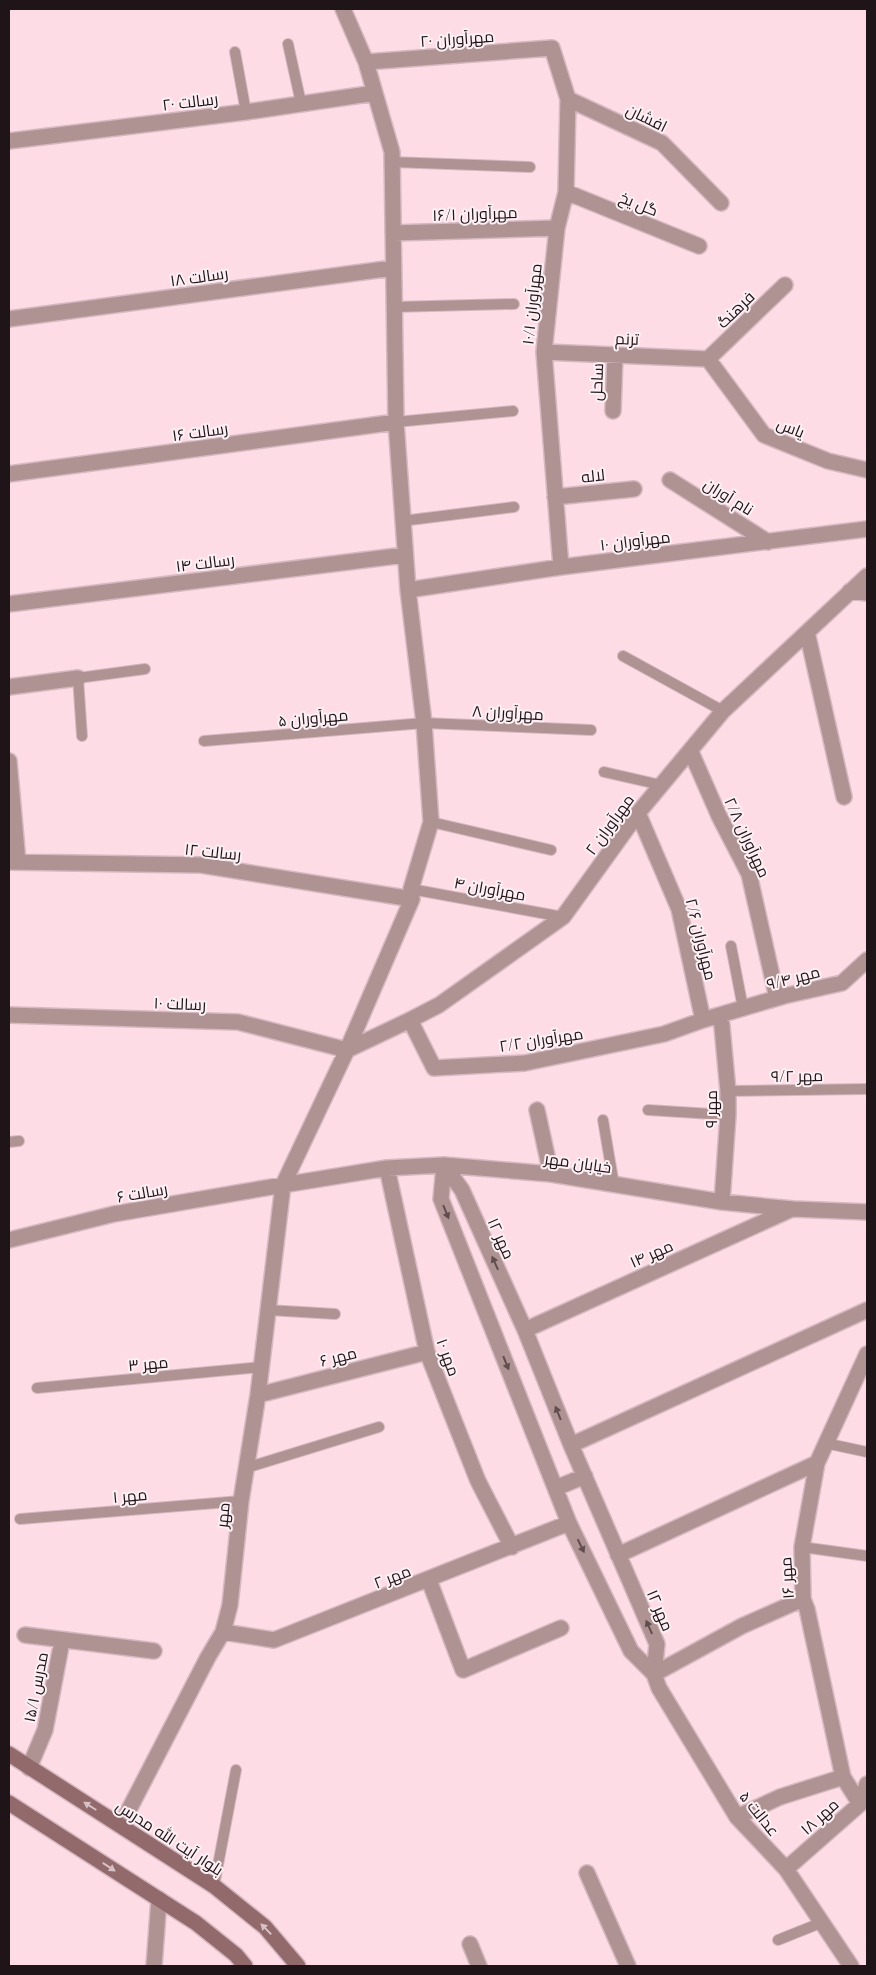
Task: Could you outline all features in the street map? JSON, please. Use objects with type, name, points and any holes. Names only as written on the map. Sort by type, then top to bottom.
[{"type":"main road","name":"بلوار آیت الله مدرس","points":[[9,1754],[214,1886],[265,1927],[298,1966]]},
{"type":"main road","points":[[9,1803],[196,1923],[236,1955],[245,1966]]},
{"type":"main road","points":[[9,1816],[49,1828]]},
{"type":"street","points":[[343,9],[366,62],[392,152],[396,422],[408,590],[424,723],[431,822]]},
{"type":"street","name":"مهرآوران ۲۰","points":[[366,62],[552,48]]},
{"type":"street","name":"مهرآوران ۱۰/۱","points":[[552,48],[568,99],[566,192],[557,228],[544,352],[561,567]]},
{"type":"street","name":"رسالت ۲۰","points":[[9,141],[246,112],[374,93]]},
{"type":"street","name":"افشان","points":[[568,99],[662,143],[721,203]]},
{"type":"street","name":"گل یخ","points":[[566,192],[699,246]]},
{"type":"street","name":"مهرآوران ۱۶/۱","points":[[393,233],[557,228]]},
{"type":"street","name":"رسالت ۱۸","points":[[9,319],[393,268]]},
{"type":"street","name":"فرهنگ","points":[[708,359],[785,285]]},
{"type":"street","name":"ترنم","points":[[544,352],[708,359]]},
{"type":"street","name":"ساحل","points":[[613,410],[615,355]]},
{"type":"street","name":"یاس","points":[[708,359],[764,435],[828,461],[867,470]]},
{"type":"street","name":"رسالت ۱۶","points":[[9,474],[396,422]]},
{"type":"street","name":"نام آوران","points":[[670,480],[768,542]]},
{"type":"street","name":"لاله","points":[[555,497],[634,489]]},
{"type":"street","name":"مهرآوران ۱۰","points":[[408,590],[561,567],[867,529]]},
{"type":"street","name":"رسالت ۱۴","points":[[9,604],[405,555]]},
{"type":"street","name":"مهرآوران ۲","points":[[347,1050],[438,1005],[563,917],[638,813],[691,752],[723,711],[867,576]]},
{"type":"street","points":[[850,591],[867,593]]},
{"type":"street","points":[[807,632],[844,797]]},
{"type":"street","points":[[9,687],[78,678]]},
{"type":"street","name":"مهرآوران ۲/۸","points":[[691,752],[719,816],[749,874],[777,998]]},
{"type":"street","points":[[9,761],[13,862]]},
{"type":"street","name":"مهرآوران ۲/۶","points":[[638,813],[679,909],[703,1020]]},
{"type":"street","name":"مهر","points":[[121,1825],[208,1657],[223,1632],[230,1605],[241,1501],[258,1395],[283,1185],[347,1050],[411,894],[431,822]]},
{"type":"street","name":"رسالت ۱۲","points":[[13,862],[202,865],[411,894]]},
{"type":"street","name":"مهر ۹/۴","points":[[703,1020],[777,998],[842,983],[867,960]]},
{"type":"street","name":"رسالت ۱۰","points":[[9,1015],[238,1022],[347,1050]]},
{"type":"street","name":"مهر ۹","points":[[721,1016],[728,1091],[722,1202]]},
{"type":"street","name":"مهرآوران ۲/۲","points":[[410,1020],[434,1068],[524,1063],[664,1034],[703,1020]]},
{"type":"street","points":[[538,1110],[551,1174]]},
{"type":"street","points":[[444,1165],[441,1199],[570,1523],[631,1651],[654,1674],[742,1626],[803,1599]]},
{"type":"street","name":"خیابان مهر","points":[[283,1185],[387,1168],[444,1165],[551,1174],[722,1202],[793,1209],[867,1212]]},
{"type":"street","name":"مهر ۱۲","points":[[444,1165],[462,1190],[525,1330],[571,1445],[657,1644],[654,1674]]},
{"type":"street","name":"مهر ۱۰","points":[[387,1168],[427,1352],[478,1481],[512,1547]]},
{"type":"street","name":"رسالت ۶","points":[[9,1240],[114,1214],[283,1185]]},
{"type":"street","name":"مهر ۱۴","points":[[525,1330],[793,1209]]},
{"type":"street","points":[[571,1445],[867,1310]]},
{"type":"street","name":"مهر ۶","points":[[258,1395],[427,1352]]},
{"type":"street","name":"مهر ۱۶","points":[[860,1804],[842,1777],[807,1609],[803,1599],[802,1546],[817,1463],[867,1354]]},
{"type":"street","points":[[618,1555],[817,1463]]},
{"type":"street","points":[[556,1488],[585,1476]]},
{"type":"street","name":"مهر ۲","points":[[223,1632],[274,1640],[570,1523]]},
{"type":"street","points":[[429,1580],[463,1670],[561,1628]]},
{"type":"street","points":[[25,1635],[154,1651]]},
{"type":"street","name":"مدرس ۱۵/۱","points":[[29,1768],[45,1730],[62,1641]]},
{"type":"street","name":"عدالت ۵","points":[[654,1674],[659,1688],[737,1817],[786,1869],[851,1966]]},
{"type":"street","points":[[737,1817],[780,1797],[842,1777]]},
{"type":"street","name":"مهر ۱۸","points":[[786,1869],[860,1804],[867,1784]]},
{"type":"street","points":[[587,1873],[628,1966]]},
{"type":"street","points":[[154,1966],[159,1899]]},
{"type":"street","points":[[470,1944],[480,1966]]},
{"type":"lane","points":[[288,44],[302,103]]},
{"type":"lane","points":[[235,52],[246,112]]},
{"type":"lane","points":[[392,162],[530,167]]},
{"type":"lane","points":[[393,307],[514,304]]},
{"type":"lane","points":[[396,422],[513,411]]},
{"type":"lane","points":[[402,521],[514,508]]},
{"type":"lane","points":[[623,656],[723,711]]},
{"type":"lane","points":[[82,736],[78,678],[145,670]]},
{"type":"lane","name":"مهرآوران ۸","points":[[424,723],[591,730]]},
{"type":"lane","name":"مهرآوران ۵","points":[[204,741],[424,723]]},
{"type":"lane","points":[[604,772],[662,785]]},
{"type":"lane","points":[[431,822],[551,850]]},
{"type":"lane","name":"مهرآوران ۴","points":[[411,894],[563,917]]},
{"type":"lane","points":[[731,946],[743,1008]]},
{"type":"lane","name":"مهر ۹/۲","points":[[728,1091],[867,1089]]},
{"type":"lane","points":[[648,1110],[728,1115]]},
{"type":"lane","points":[[603,1120],[614,1185]]},
{"type":"lane","points":[[268,1310],[335,1314]]},
{"type":"lane","name":"مهر ۳","points":[[38,1388],[261,1367]]},
{"type":"lane","points":[[246,1468],[380,1427]]},
{"type":"lane","points":[[825,1443],[867,1452]]},
{"type":"lane","name":"مهر ۱","points":[[20,1519],[241,1501]]},
{"type":"lane","points":[[802,1546],[867,1556]]},
{"type":"lane","points":[[214,1886],[236,1770]]},
{"type":"lane","points":[[778,1940],[822,1922]]}]
